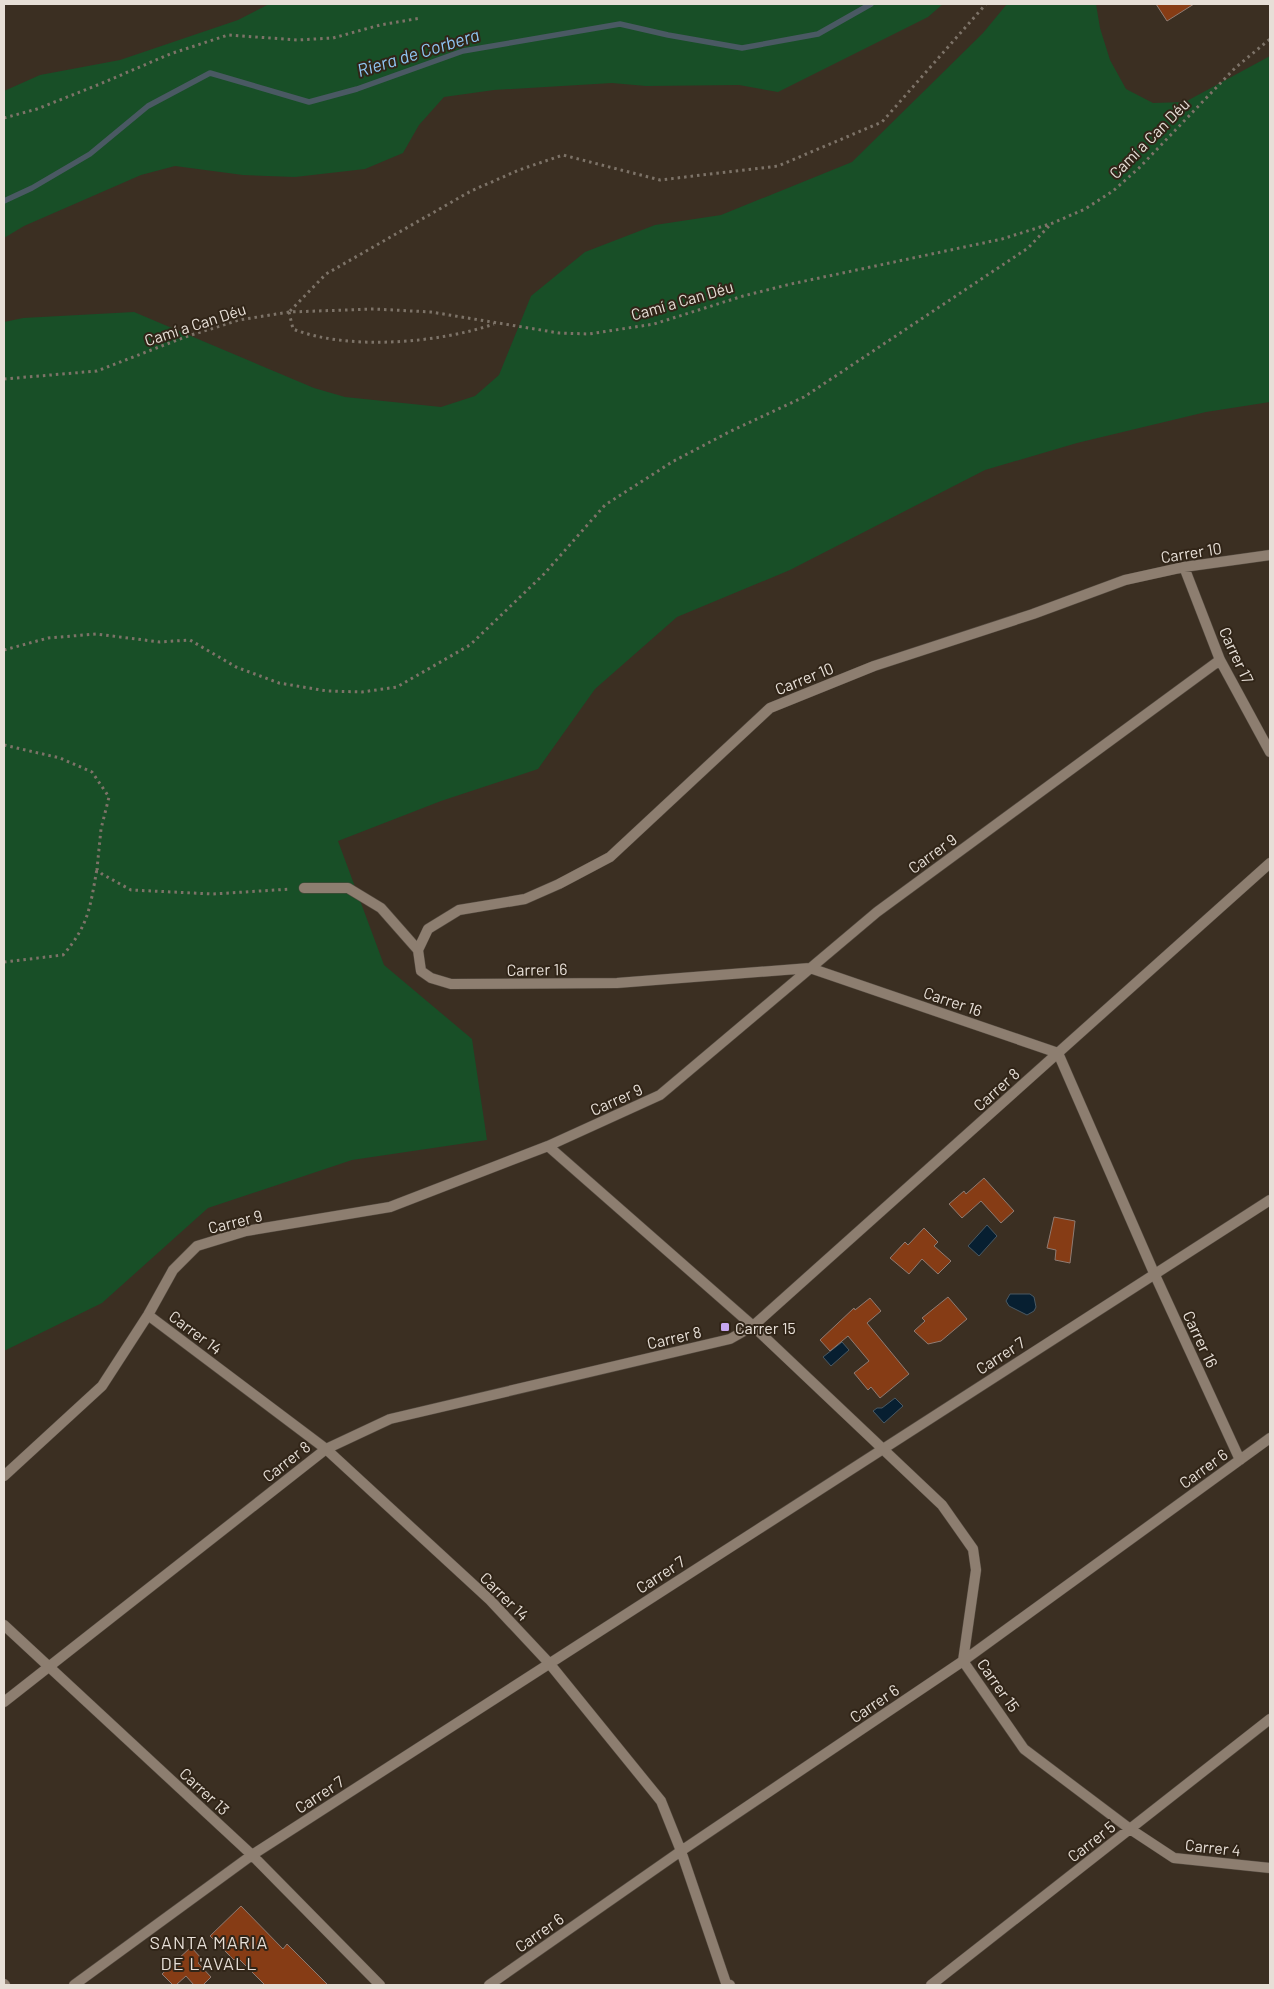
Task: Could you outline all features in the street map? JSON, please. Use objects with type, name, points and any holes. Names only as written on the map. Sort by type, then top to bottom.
[{"type":"street","name":"Carrer 10","points":[[418,950],[428,929],[459,910],[525,899],[559,884],[610,857],[770,708],[874,666],[1033,614],[1125,580],[1184,567],[1270,555]]},
{"type":"street","name":"Carrer 17","points":[[1184,567],[1220,660],[1270,752]]},
{"type":"street","name":"Carrer 9","points":[[4,1476],[102,1386],[148,1315],[173,1270],[197,1246],[246,1231],[390,1207],[548,1146],[660,1096],[877,912],[1220,660]]},
{"type":"street","name":"Carrer 8","points":[[4,1702],[326,1449],[390,1420],[730,1339],[753,1326],[1270,863]]},
{"type":"street","points":[[304,888],[348,888],[381,908],[418,950]]},
{"type":"street","name":"Carrer 16","points":[[418,950],[421,971],[431,978],[451,984],[617,983],[810,968],[1058,1053],[1154,1273],[1240,1460]]},
{"type":"street","name":"Carrer 15","points":[[548,1146],[753,1326],[942,1505],[973,1549],[976,1570],[964,1661],[1024,1750],[1130,1830]]},
{"type":"street","name":"Carrer 7","points":[[74,1985],[252,1855],[1270,1200]]},
{"type":"street","name":"Carrer 14","points":[[148,1315],[326,1449],[490,1600],[548,1663],[662,1801],[682,1851],[726,1983],[730,1985]]},
{"type":"street","name":"Carrer 6","points":[[489,1985],[682,1851],[964,1661],[1270,1438]]},
{"type":"street","name":"Carrer 13","points":[[4,1625],[252,1855],[380,1985]]},
{"type":"street","name":"Carrer 5","points":[[930,1985],[1270,1719]]},
{"type":"street","name":"Carrer 4","points":[[1130,1830],[1174,1858],[1270,1868]]},
{"type":"path","points":[[495,324],[464,334],[430,339],[342,340],[305,334],[293,329],[289,312],[326,274],[471,191],[519,170],[563,155],[660,180],[778,166],[882,122],[986,4]]},
{"type":"path","points":[[4,118],[37,109],[170,54],[228,35],[298,40],[333,38],[380,25],[421,18]]},
{"type":"path","name":"Camí a Can Déu","points":[[4,379],[97,371],[184,337],[230,323],[289,312],[374,309],[431,312],[495,324],[579,334],[629,328],[654,324],[742,296],[1002,239],[1053,223],[1085,209],[1113,191],[1139,168],[1235,68],[1270,39]]},
{"type":"path","points":[[4,650],[48,638],[96,634],[160,642],[190,640],[236,667],[279,683],[336,691],[362,692],[397,687],[470,645],[544,574],[605,505],[672,462],[729,432],[804,397],[1028,248],[1053,223]]},
{"type":"path","points":[[4,745],[60,758],[92,772],[109,796],[101,829],[97,868],[88,914],[79,937],[63,955],[4,962]]},
{"type":"path","points":[[97,868],[102,874],[131,890],[214,894],[304,888]]},
{"type":"green space","points":[[269,4],[943,4],[928,17],[778,92],[739,85],[646,86],[612,83],[494,90],[444,97],[419,125],[403,153],[365,169],[295,177],[243,175],[175,166],[141,175],[24,226],[4,238],[4,91],[40,75],[120,60],[238,20]]},
{"type":"green space","points":[[1007,4],[1096,4],[1100,28],[1110,60],[1126,89],[1153,103],[1185,102],[1270,56],[1270,402],[1206,412],[1077,443],[985,470],[790,570],[677,617],[595,689],[538,769],[441,801],[338,841],[384,965],[472,1039],[487,1140],[352,1160],[208,1208],[102,1303],[4,1351],[4,322],[23,318],[134,312],[314,388],[345,397],[441,407],[475,396],[499,375],[531,296],[585,252],[655,225],[721,215],[852,162],[983,33]]},
{"type":"water","points":[[987,1225],[997,1236],[979,1256],[968,1246]]},
{"type":"water","points":[[1010,1294],[1030,1294],[1034,1297],[1036,1307],[1034,1311],[1027,1315],[1009,1306],[1006,1301]]},
{"type":"water","points":[[842,1342],[849,1350],[831,1366],[823,1357]]},
{"type":"water","points":[[895,1398],[903,1406],[884,1423],[873,1411],[877,1408],[882,1408]]},
{"type":"building","points":[[1156,4],[1194,4],[1167,21]]},
{"type":"building","points":[[984,1178],[1014,1211],[1001,1223],[981,1201],[962,1218],[949,1204],[964,1191],[966,1194]]},
{"type":"building","points":[[1054,1217],[1075,1221],[1070,1263],[1055,1260],[1056,1250],[1047,1248]]},
{"type":"building","points":[[924,1228],[938,1242],[934,1246],[951,1261],[938,1274],[922,1259],[909,1274],[890,1258],[905,1242],[908,1245]]},
{"type":"building","points":[[948,1297],[967,1319],[941,1341],[928,1344],[914,1331],[925,1321],[922,1318]]},
{"type":"building","points":[[870,1298],[881,1311],[867,1323],[909,1374],[880,1398],[871,1387],[868,1390],[854,1373],[869,1361],[848,1336],[830,1351],[820,1340],[854,1308],[855,1310]]},
{"type":"building","points":[[241,1906],[283,1949],[287,1944],[328,1985],[265,1985],[237,1957],[234,1960],[210,1936]]},
{"type":"building","points":[[191,1947],[202,1959],[198,1963],[211,1977],[203,1985],[194,1985],[186,1976],[176,1985],[173,1985],[162,1974]]},
{"type":"waterway","name":"Riera de Corbera","points":[[4,201],[32,188],[90,154],[148,106],[210,73],[309,102],[357,89],[463,51],[620,24],[668,35],[742,48],[818,34],[871,4]]},
{"type":"place","name":"Carrer 15","points":[[725,1327]]},
{"type":"district","name":"SANTA MARIA DE L'AVALL","points":[[209,1952]]}]
